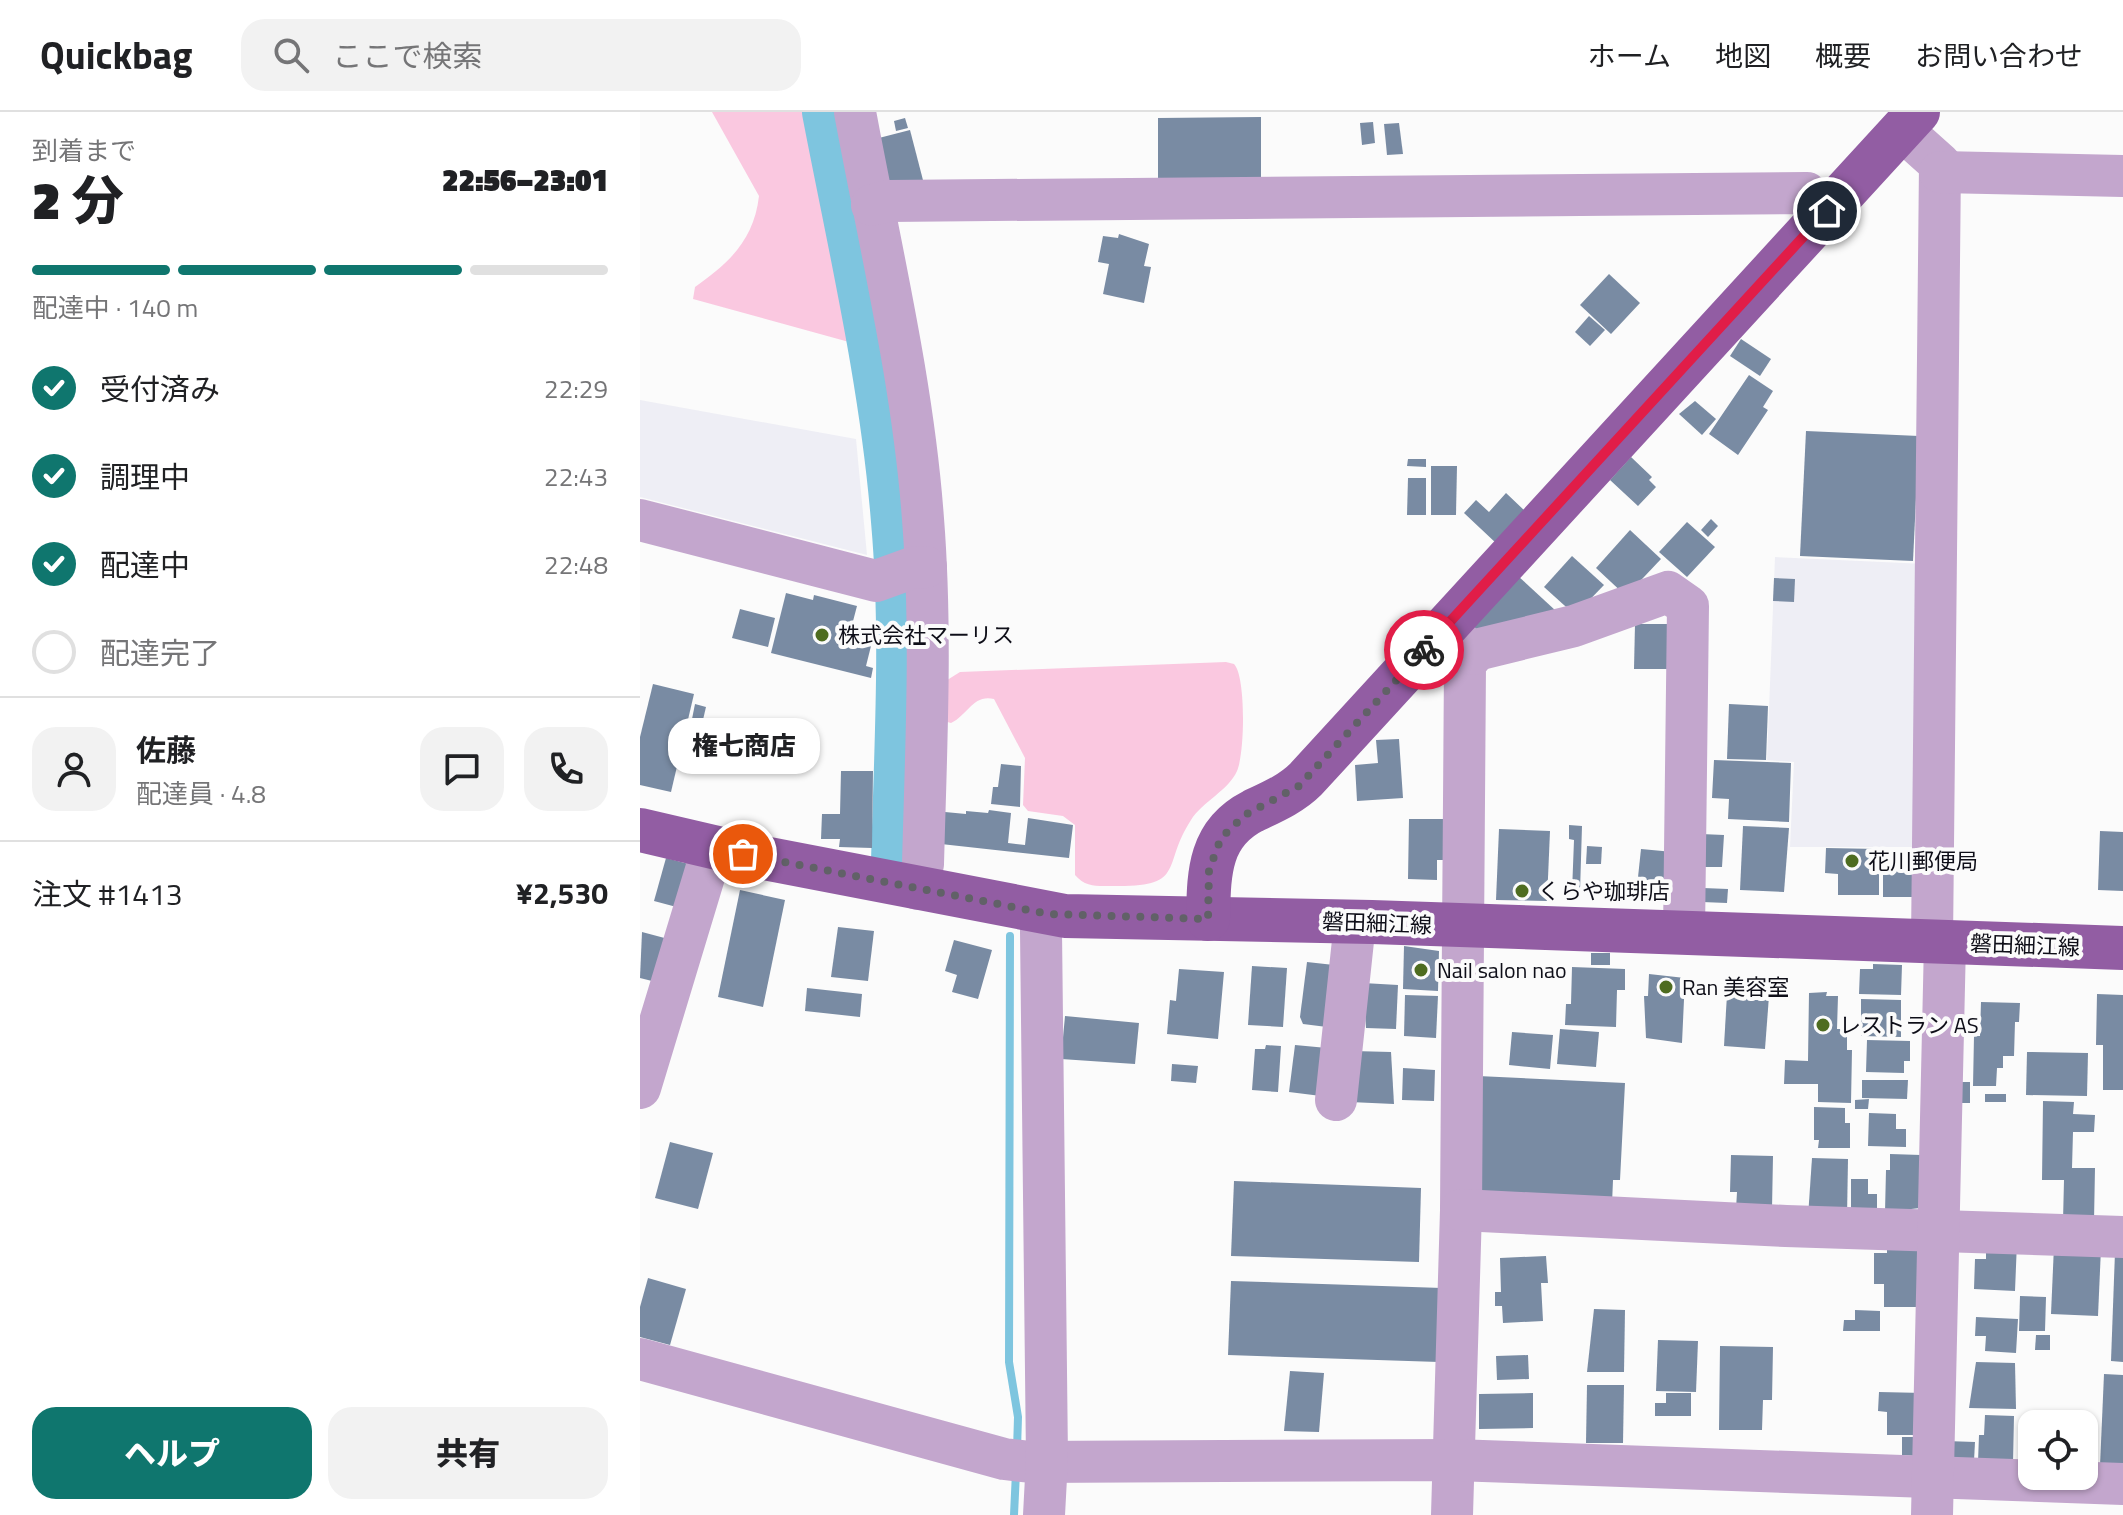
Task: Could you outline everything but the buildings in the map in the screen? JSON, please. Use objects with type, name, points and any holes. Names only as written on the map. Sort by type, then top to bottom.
[{"type":"main road","points":[[1208,919],[1209,870],[1221,838],[1245,815],[1299,786],[1459,641],[1827,211],[1910,121]]},
{"type":"main road","name":"磐田細江線","points":[[640,830],[1045,913],[2123,948]]},
{"type":"street","points":[[855,112],[915,442],[908,571],[925,800],[923,864],[918,889]]},
{"type":"street","points":[[1910,121],[1940,164],[1940,1230],[1932,1495]]},
{"type":"street","points":[[1940,172],[2123,176]]},
{"type":"street","points":[[872,205],[888,201],[1807,193],[1827,211]]},
{"type":"street","points":[[640,520],[876,581],[908,571]]},
{"type":"street","points":[[1459,641],[1476,650],[1591,620],[1668,592],[1688,606],[1684,933]]},
{"type":"street","points":[[1452,1515],[1461,1210],[1465,664],[1459,641]]},
{"type":"street","points":[[640,1088],[713,847]]},
{"type":"street","points":[[1044,1515],[1027,1460],[1041,939],[1045,913]]},
{"type":"street","points":[[1336,1100],[1355,922]]},
{"type":"street","points":[[1461,1210],[2123,1237]]},
{"type":"street","points":[[640,1359],[1027,1460],[1454,1460],[1932,1495],[2123,1484]]},
{"type":"shaded area","points":[[712,112],[815,112],[856,330],[849,342],[693,299],[695,287],[719,269],[746,238],[759,196]]},
{"type":"shaded area","points":[[640,400],[856,439],[867,555],[640,497]]},
{"type":"shaded area","points":[[1775,557],[1926,564],[1923,847],[1790,847],[1794,762],[1767,760]]},
{"type":"shaded area","points":[[1234,664],[1241,683],[1243,715],[1240,762],[1228,784],[1191,820],[1169,871],[1153,883],[1098,886],[1088,884],[1075,875],[1075,825],[1063,816],[1028,811],[1023,805],[1025,758],[994,699],[976,702],[951,723],[944,721],[944,682],[960,672]]},
{"type":"waterway","points":[[827,112],[876,367],[896,521],[901,648],[896,862]]},
{"type":"waterway","points":[[1010,936],[1009,1362],[1018,1417],[1017,1450]]},
{"type":"waterway","points":[[1014,1515],[1016,1472]]},
{"type":"way so far","points":[[743,854],[1049,914],[1208,919],[1209,870],[1221,838],[1245,815],[1299,786],[1424,650]]},
{"type":"place","name":"株式会社マーリス","points":[[822,635]]},
{"type":"place","name":"権七商店","points":[[743,854]]},
{"type":"place","name":"花川郵便局","points":[[1852,861]]},
{"type":"place","name":"くらや珈琲店","points":[[1522,891]]},
{"type":"place","name":"Nail salon nao","points":[[1421,970]]},
{"type":"place","name":"Ran 美容室","points":[[1666,987]]},
{"type":"place","name":"レストラン AS","points":[[1823,1025]]},
{"type":"route","points":[[1424,650],[1827,211]]}]
